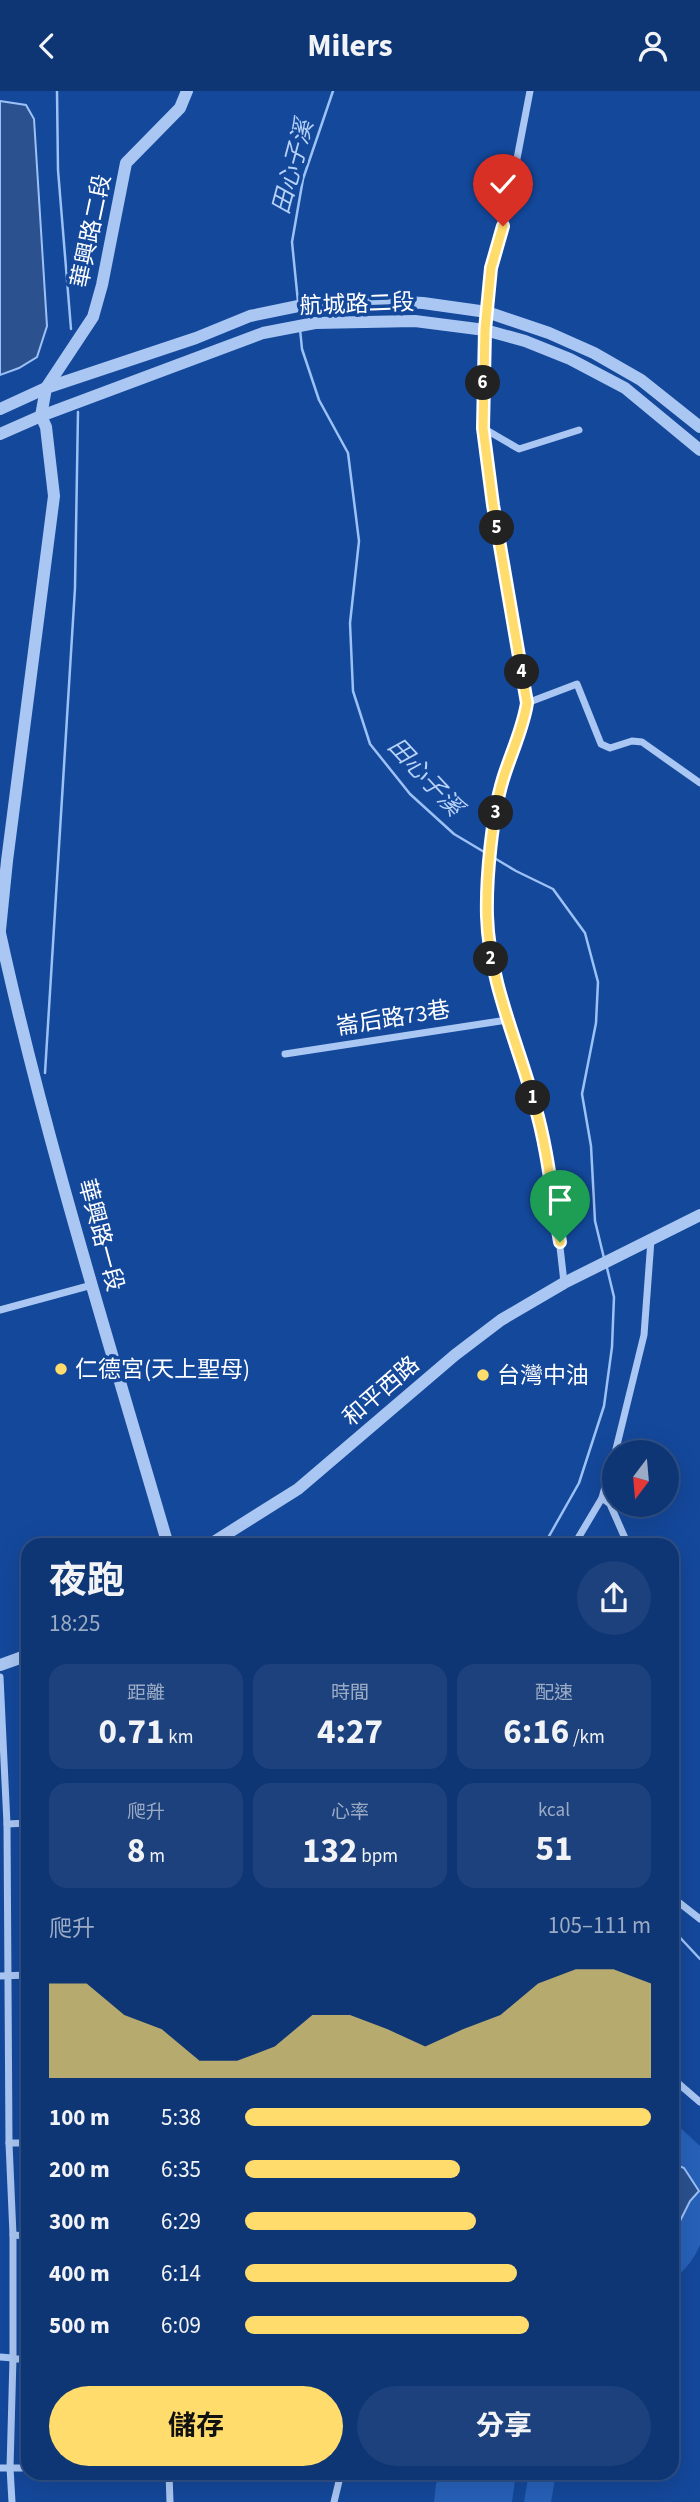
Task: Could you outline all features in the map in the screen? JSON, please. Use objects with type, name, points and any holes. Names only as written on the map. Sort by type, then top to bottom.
[{"type":"street","name":"華興路二段","points":[[46,388],[93,317],[127,163],[180,108],[187,91]]},
{"type":"street","points":[[530,91],[503,226],[491,268],[485,330],[483,428],[493,505],[527,703],[524,720],[502,780],[494,823],[487,913],[491,955],[507,1020],[537,1110],[560,1242],[564,1283]]},
{"type":"street","name":"航城路二段","points":[[0,409],[46,388],[263,314],[351,299],[423,303],[487,312],[549,333],[594,353],[641,380],[700,427]]},
{"type":"street","name":"航城路二段","points":[[0,434],[41,416],[265,333],[315,323],[415,321],[485,330],[525,341],[570,359],[625,389],[700,450]]},
{"type":"street","name":"華興路一段","points":[[46,388],[41,416],[46,427],[54,496],[0,932],[16,1006],[92,1285],[166,1538]]},
{"type":"street","points":[[483,428],[519,449],[579,430]]},
{"type":"street","points":[[527,703],[577,684],[601,744],[610,748],[632,741],[642,741],[700,783]]},
{"type":"street","name":"崙后路73巷","points":[[285,1054],[507,1020]]},
{"type":"street","name":"和平西路","points":[[220,1538],[299,1489],[454,1356],[502,1320],[564,1283],[700,1215]]},
{"type":"street","points":[[617,1440],[644,1335],[651,1240]]},
{"type":"street","points":[[0,1310],[92,1285]]},
{"type":"street","points":[[577,1538],[602,1498]]},
{"type":"street","points":[[616,1517],[625,1538]]},
{"type":"street","points":[[0,1665],[21,1658]]},
{"type":"street","points":[[0,1677],[3,1806],[7,1824],[3,1844],[4,1976],[13,2235],[10,2468],[12,2502]]},
{"type":"street","points":[[7,1824],[21,1823]]},
{"type":"street","points":[[679,1902],[700,1919]]},
{"type":"street","points":[[679,2084],[700,2102]]},
{"type":"street","points":[[9,2143],[21,2143]]},
{"type":"street","points":[[13,2235],[21,2235]]},
{"type":"street","points":[[0,2357],[21,2359]]},
{"type":"street","points":[[0,2468],[21,2469]]},
{"type":"street","points":[[169,2480],[170,2502]]},
{"type":"street","points":[[334,2502],[339,2480]]},
{"type":"shaded area","points":[[0,101],[26,105],[34,119],[47,326],[37,357],[0,375]]},
{"type":"shaded area","points":[[679,2126],[700,2146],[700,2245],[679,2274]]},
{"type":"shaded area","points":[[679,2166],[684,2168],[699,2191],[690,2201],[679,2223]]},
{"type":"shaded area","points":[[438,2480],[515,2480],[512,2502],[434,2502]]},
{"type":"shaded area","points":[[528,2480],[555,2480],[551,2502],[524,2502]]},
{"type":"waterway","points":[[57,91],[58,170],[71,329]]},
{"type":"waterway","name":"田心子溪","points":[[298,302],[292,242],[303,179],[333,91]]},
{"type":"waterway","name":"田心子溪","points":[[300,329],[302,349],[319,400],[348,453],[359,541],[350,623],[353,691],[370,744],[410,794],[454,834],[516,871],[553,889],[585,933],[598,982],[596,1023],[582,1094],[591,1146],[595,1221],[604,1258]]},
{"type":"waterway","points":[[45,1073],[75,588],[78,412]]},
{"type":"waterway","name":"田心子溪","points":[[548,1538],[579,1483],[604,1406],[612,1347],[614,1297],[607,1268]]},
{"type":"waterway","name":"田心子溪","points":[[679,1936],[700,1959]]},
{"type":"place","name":"仁德宮(天上聖母)","points":[[61,1369]]},
{"type":"place","name":"台灣中油","points":[[483,1375]]},
{"type":"route","points":[[503,226],[491,268],[485,330],[483,428],[493,505],[527,703],[524,720],[502,780],[494,823],[487,913],[494,974],[537,1110],[560,1242]]}]
